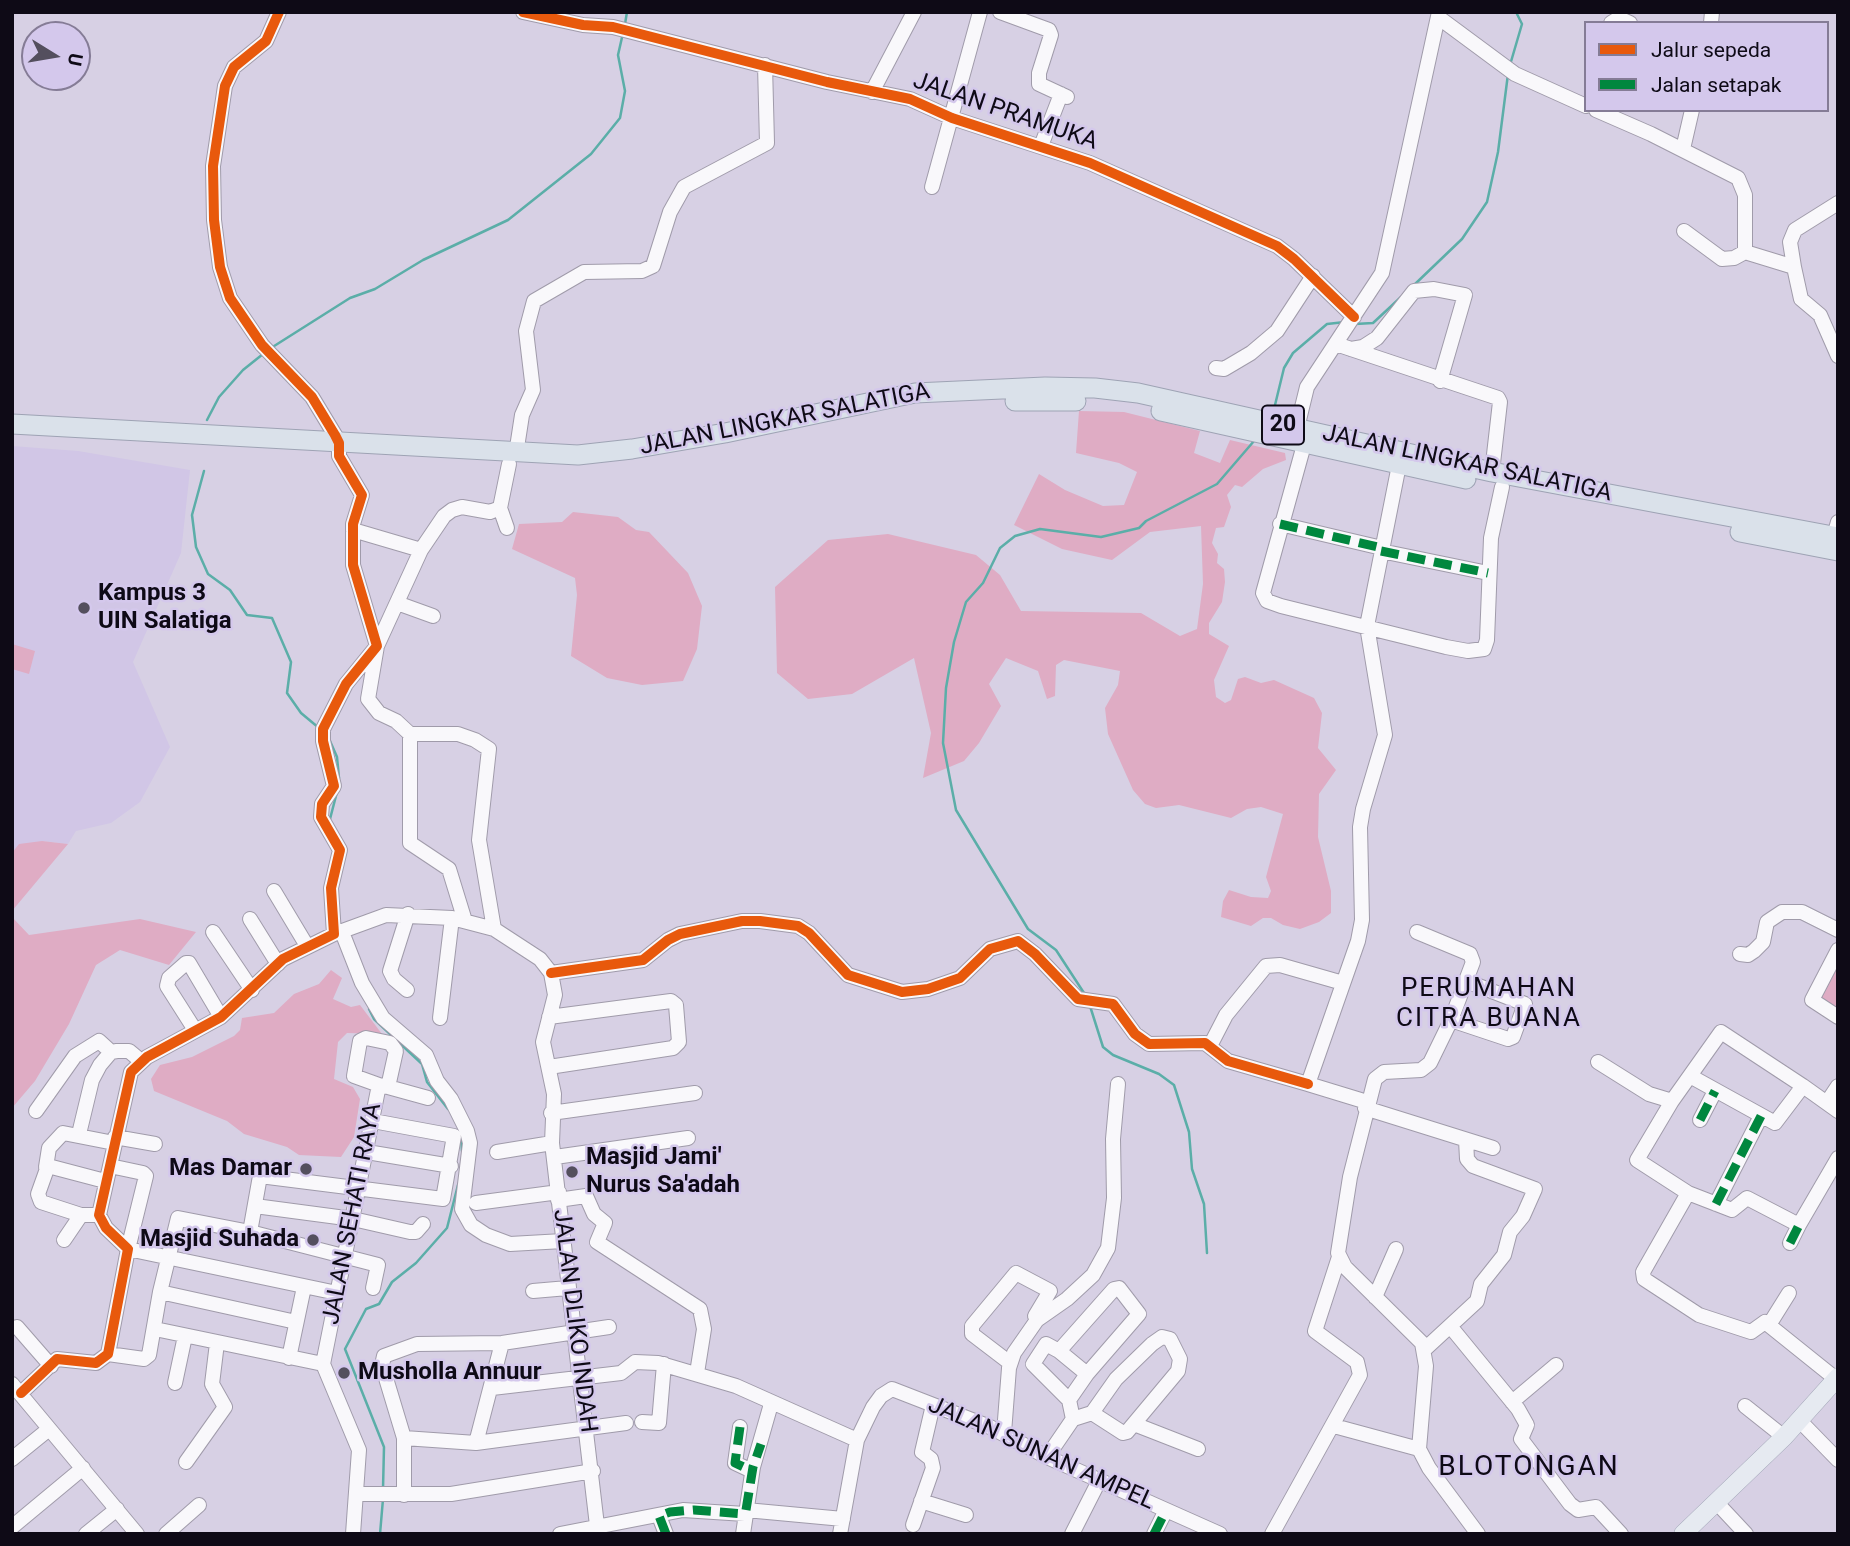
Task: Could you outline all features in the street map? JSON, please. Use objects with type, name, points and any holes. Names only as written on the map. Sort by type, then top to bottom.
[{"type":"highway","name":"JALAN LINGKAR SALATIGA","points":[[12,435],[339,449],[513,459],[565,465],[646,458],[882,404],[1096,401],[1173,407],[1497,479]]},
{"type":"highway","name":"JALAN LINGKAR SALATIGA","points":[[12,424],[339,449]]},
{"type":"highway","name":"JALAN LINGKAR SALATIGA","points":[[1303,434],[1399,465],[1837,537]]},
{"type":"main road","points":[[1683,1534],[1784,1437],[1837,1378]]},
{"type":"street","points":[[279,12],[266,41],[234,67],[229,76],[213,166],[215,219],[222,281],[230,298],[262,345],[312,397],[362,495],[353,530],[356,582],[377,646],[368,699],[379,713],[396,720],[410,734],[410,843],[449,869],[459,919],[440,1018]]},
{"type":"street","name":"JALAN PRAMUKA","points":[[523,12],[583,25],[613,27],[872,92],[910,99],[951,118],[1090,163],[1277,246],[1313,276],[1352,322]]},
{"type":"street","points":[[872,92],[914,12]]},
{"type":"street","points":[[932,187],[980,12]]},
{"type":"street","points":[[1000,12],[1049,30],[1051,36],[1038,80],[1042,86],[1064,96],[1041,146]]},
{"type":"street","points":[[1343,347],[1495,397],[1500,402],[1497,479],[1488,573],[1487,640],[1484,649],[1468,651],[1446,648],[1266,600],[1264,593],[1303,434],[1307,387],[1343,347],[1352,322],[1375,288],[1389,252],[1421,85],[1439,15],[1515,74],[1584,105]]},
{"type":"street","points":[[507,528],[500,509],[522,415],[533,390],[526,331],[534,301],[584,272],[642,271],[653,266],[670,212],[684,187],[768,142],[765,65]]},
{"type":"street","points":[[1603,112],[1730,172],[1742,185],[1746,205],[1745,252]]},
{"type":"street","points":[[1683,149],[1692,112]]},
{"type":"street","points":[[1838,203],[1795,230],[1790,242],[1801,299],[1820,315],[1838,356]]},
{"type":"street","points":[[1684,231],[1722,258],[1734,258],[1745,252],[1794,267]]},
{"type":"street","points":[[1216,368],[1224,369],[1251,353],[1277,331],[1313,276]]},
{"type":"street","points":[[1343,347],[1363,347],[1377,338],[1414,291],[1434,289],[1465,295],[1440,381]]},
{"type":"street","points":[[1308,1084],[1358,941],[1364,907],[1359,853],[1363,808],[1385,735],[1367,626],[1399,465]]},
{"type":"street","points":[[456,1206],[470,1143],[467,1130],[451,1099],[437,1082],[426,1055],[383,1018],[362,983],[339,933],[331,888],[340,849],[321,817],[323,804],[334,786],[323,735],[346,684],[377,646],[421,550],[452,510],[463,507],[490,512],[500,509]]},
{"type":"street","points":[[1280,524],[1488,573]]},
{"type":"street","points":[[353,530],[421,550]]},
{"type":"street","points":[[397,603],[433,616]]},
{"type":"street","points":[[410,734],[458,734],[489,749],[479,840],[494,929]]},
{"type":"street","points":[[274,891],[307,946]]},
{"type":"street","points":[[1740,954],[1748,955],[1763,942],[1768,922],[1782,912],[1811,915],[1838,930]]},
{"type":"street","points":[[407,990],[394,979],[390,971],[408,914]]},
{"type":"street","points":[[337,1293],[128,1249],[106,1228],[99,1215],[129,1076],[141,1061],[220,1017],[278,964],[307,946],[380,915],[408,914],[459,919],[494,929],[540,959],[551,972],[643,960],[680,934],[742,921],[761,920],[798,926],[809,933],[848,975],[902,992],[928,989],[952,981],[968,973],[990,948],[1004,943],[1020,942],[1076,997],[1113,1004],[1135,1034],[1149,1044],[1211,1044],[1228,1060],[1308,1084],[1493,1148]]},
{"type":"street","points":[[250,919],[278,964]]},
{"type":"street","points":[[213,932],[252,990]]},
{"type":"street","points":[[1272,1534],[1295,1487],[1334,1426],[1360,1374],[1360,1366],[1315,1331],[1339,1257],[1345,1203],[1366,1105],[1380,1074],[1425,1068],[1439,1048],[1473,962],[1470,954],[1417,932]]},
{"type":"street","points":[[1838,950],[1812,1000],[1838,1017]]},
{"type":"street","points":[[195,1030],[167,986],[169,978],[186,963],[189,962],[220,1017]]},
{"type":"street","points":[[1211,1044],[1218,1026],[1262,968],[1280,965],[1343,983]]},
{"type":"street","name":"JALAN DLIKO INDAH","points":[[551,972],[555,995],[543,1042],[554,1094],[551,1113],[558,1196],[593,1471],[598,1531]]},
{"type":"street","points":[[1451,1020],[1508,1039],[1513,1037],[1525,1004],[1466,981]]},
{"type":"street","points":[[549,1017],[671,1001],[677,1005],[680,1042],[673,1048],[549,1067]]},
{"type":"street","points":[[1799,1225],[1747,1198],[1734,1210],[1688,1193],[1637,1160],[1672,1101],[1721,1032],[1833,1106],[1838,1086]]},
{"type":"street","name":"JALAN SEHATI RAYA","points":[[323,1364],[373,1121],[396,1051],[393,1045],[383,1041],[372,1038],[360,1041],[354,1076],[384,1086]]},
{"type":"street","points":[[36,1111],[75,1056],[99,1041],[111,1052],[129,1051],[141,1061]]},
{"type":"street","points":[[79,1134],[92,1080],[111,1052]]},
{"type":"street","points":[[1598,1062],[1649,1094],[1672,1101]]},
{"type":"street","points":[[1690,1076],[1777,1123],[1803,1086]]},
{"type":"street","points":[[1008,1360],[1037,1321],[1081,1288],[1093,1275],[1108,1248],[1114,1198],[1113,1139],[1118,1084]]},
{"type":"street","points":[[384,1086],[428,1098]]},
{"type":"street","points":[[1700,1120],[1715,1091]]},
{"type":"street","points":[[551,1113],[695,1093]]},
{"type":"street","points":[[1716,1204],[1761,1116]]},
{"type":"street","points":[[373,1121],[452,1134],[454,1138],[446,1193],[471,1225],[508,1243],[563,1241]]},
{"type":"street","points":[[99,1215],[81,1215],[38,1200],[47,1152],[59,1135],[79,1134],[155,1144]]},
{"type":"street","points":[[496,1152],[554,1150],[688,1138]]},
{"type":"street","points":[[1425,1349],[1476,1301],[1481,1284],[1504,1255],[1510,1232],[1523,1216],[1535,1189],[1473,1166],[1467,1159],[1466,1140]]},
{"type":"street","points":[[367,1152],[450,1166]]},
{"type":"street","points":[[1790,1242],[1838,1158]]},
{"type":"street","points":[[110,1166],[143,1172],[146,1176],[128,1249],[108,1354],[96,1363],[63,1358],[15,1389],[137,1534]]},
{"type":"street","points":[[46,1167],[105,1181]]},
{"type":"street","points":[[250,1232],[260,1176],[359,1188],[456,1206],[558,1196],[586,1196],[594,1214],[605,1223],[597,1242],[700,1309],[704,1329],[697,1373]]},
{"type":"street","points":[[1688,1193],[1643,1272],[1644,1279],[1699,1315],[1751,1332],[1762,1322],[1769,1325],[1837,1378]]},
{"type":"street","points":[[255,1206],[352,1219],[410,1232],[416,1232],[423,1224]]},
{"type":"street","points":[[64,1240],[81,1215]]},
{"type":"street","points":[[108,1354],[147,1359],[167,1257],[180,1217],[378,1265],[373,1288]]},
{"type":"street","points":[[1375,1297],[1396,1249]]},
{"type":"street","points":[[1339,1257],[1375,1297],[1419,1338],[1425,1349],[1419,1449],[1429,1468],[1478,1534]]},
{"type":"street","points":[[1004,1433],[1008,1360],[1051,1293],[1043,1285],[1018,1273],[1013,1275],[971,1329],[972,1334],[1008,1360]]},
{"type":"street","points":[[289,1358],[304,1287]]},
{"type":"street","points":[[533,1291],[568,1288]]},
{"type":"street","points":[[1059,1351],[1114,1289],[1119,1288],[1139,1314],[1087,1374],[1069,1400]]},
{"type":"street","points":[[160,1292],[296,1322]]},
{"type":"street","points":[[1769,1325],[1789,1293]]},
{"type":"street","points":[[1450,1326],[1512,1402],[1527,1425],[1521,1439],[1570,1504],[1578,1510],[1596,1507],[1621,1534]]},
{"type":"street","points":[[17,1327],[51,1366]]},
{"type":"street","points":[[404,1495],[404,1438],[382,1365],[384,1356],[417,1344],[502,1343],[610,1327]]},
{"type":"street","points":[[155,1329],[323,1364],[359,1450],[353,1534]]},
{"type":"street","points":[[175,1383],[185,1336]]},
{"type":"street","points":[[1048,1457],[1073,1419],[1091,1413],[1131,1364],[1159,1338],[1168,1338],[1180,1359],[1180,1367],[1134,1424],[1123,1433],[1091,1413]]},
{"type":"street","points":[[186,1462],[225,1407],[212,1384],[217,1343]]},
{"type":"street","points":[[476,1443],[502,1343]]},
{"type":"street","points":[[1073,1419],[1069,1400],[1033,1367],[1046,1344],[1087,1374]]},
{"type":"street","points":[[492,1388],[624,1373],[635,1362],[664,1364],[697,1373],[857,1440],[842,1526],[745,1512],[683,1510],[598,1531],[560,1534]]},
{"type":"street","points":[[642,1422],[659,1423],[664,1364]]},
{"type":"street","points":[[1512,1402],[1556,1365]]},
{"type":"street","name":"JALAN SUNAN AMPEL","points":[[857,1440],[881,1396],[892,1389],[1004,1433],[1099,1481],[1220,1534]]},
{"type":"street","points":[[743,1534],[752,1471],[771,1404]]},
{"type":"street","points":[[913,1525],[933,1464],[922,1452],[933,1405]]},
{"type":"street","points":[[1745,1406],[1784,1437]]},
{"type":"street","points":[[1799,1420],[1838,1460]]},
{"type":"street","points":[[404,1438],[476,1443],[626,1423]]},
{"type":"street","points":[[1134,1424],[1198,1449]]},
{"type":"street","points":[[1334,1426],[1419,1449]]},
{"type":"street","points":[[740,1427],[735,1463],[752,1471]]},
{"type":"street","points":[[12,1459],[49,1430]]},
{"type":"street","points":[[16,1527],[83,1468]]},
{"type":"street","points":[[356,1494],[473,1492],[593,1471]]},
{"type":"street","points":[[1072,1534],[1099,1481]]},
{"type":"street","points":[[921,1501],[966,1515]]},
{"type":"street","points":[[1717,1503],[1746,1534]]},
{"type":"street","points":[[166,1534],[198,1506]]},
{"type":"street","points":[[86,1534],[117,1509]]},
{"type":"street","points":[[1154,1534],[1166,1510]]},
{"type":"street","points":[[659,1516],[666,1534]]},
{"type":"shaded area","points":[[1079,411],[1124,412],[1200,431],[1194,453],[1220,463],[1230,440],[1285,453],[1286,460],[1263,469],[1242,487],[1235,485],[1227,495],[1231,507],[1224,527],[1216,528],[1212,543],[1218,554],[1217,563],[1224,569],[1225,582],[1222,602],[1209,623],[1209,634],[1229,646],[1214,680],[1216,697],[1225,703],[1231,700],[1238,679],[1245,677],[1261,683],[1274,680],[1314,698],[1322,713],[1318,748],[1336,770],[1319,794],[1318,837],[1331,891],[1331,913],[1319,922],[1300,929],[1283,925],[1271,918],[1263,918],[1251,926],[1221,917],[1223,901],[1229,890],[1251,897],[1268,898],[1271,891],[1266,877],[1283,814],[1261,807],[1247,809],[1231,818],[1179,805],[1156,808],[1145,804],[1133,790],[1108,734],[1105,708],[1118,685],[1120,671],[1064,660],[1056,665],[1055,696],[1047,699],[1038,671],[1006,658],[989,684],[1001,706],[979,743],[964,761],[923,778],[931,733],[914,658],[852,694],[808,699],[777,673],[775,587],[828,540],[888,534],[976,555],[1000,575],[1021,611],[1141,613],[1180,636],[1197,629],[1203,584],[1201,526],[1150,532],[1112,560],[1062,549],[1014,525],[1039,474],[1065,490],[1103,506],[1124,505],[1137,472],[1119,463],[1076,453]]},
{"type":"shaded area","name":"Kampus 3 UIN Salatiga","points":[[12,446],[78,451],[190,470],[181,553],[133,662],[170,747],[140,802],[111,823],[76,831],[68,844],[42,841],[13,854]]},
{"type":"shaded area","points":[[573,512],[618,517],[636,530],[649,532],[688,573],[702,606],[697,649],[683,681],[642,685],[607,678],[571,656],[577,595],[575,578],[512,549],[519,524],[562,522]]},
{"type":"shaded area","points":[[12,644],[35,651],[29,674],[12,669]]},
{"type":"shaded area","points":[[42,841],[68,844],[12,911],[12,853],[19,844]]},
{"type":"shaded area","points":[[12,917],[29,935],[140,919],[196,932],[169,965],[120,950],[96,965],[69,1024],[35,1081],[12,1108]]},
{"type":"shaded area","points":[[1838,956],[1838,1020],[1813,1005]]},
{"type":"shaded area","points":[[331,970],[342,978],[333,999],[351,1007],[360,1005],[382,1034],[347,1033],[338,1042],[334,1079],[353,1087],[360,1099],[354,1137],[341,1157],[299,1155],[287,1147],[244,1134],[227,1121],[154,1091],[151,1079],[160,1065],[192,1057],[234,1036],[240,1030],[242,1018],[274,1013],[294,994],[319,984]]},
{"type":"waterway","points":[[625,24],[627,12]]},
{"type":"waterway","points":[[1510,65],[1522,24],[1516,12]]},
{"type":"waterway","points":[[271,348],[350,298],[375,289],[423,260],[508,220],[591,154],[620,118],[625,91],[618,55],[623,33]]},
{"type":"waterway","points":[[1413,286],[1462,239],[1487,202],[1498,152],[1508,74]]},
{"type":"waterway","points":[[1355,324],[1373,323],[1401,297]]},
{"type":"waterway","points":[[1275,405],[1284,368],[1293,353],[1327,324],[1345,322]]},
{"type":"waterway","points":[[207,420],[219,397],[243,370],[263,354]]},
{"type":"waterway","points":[[1084,993],[1056,950],[1028,929],[956,810],[943,743],[946,688],[954,642],[966,602],[983,583],[1000,548],[1015,536],[1040,529],[1101,537],[1139,528],[1146,521],[1217,484],[1254,441]]},
{"type":"waterway","points":[[204,471],[192,515],[196,547],[208,574],[230,590],[247,615],[272,618],[291,662],[287,693],[301,713],[319,728]]},
{"type":"waterway","points":[[330,741],[337,757],[339,778]]},
{"type":"waterway","points":[[330,819],[337,792]]},
{"type":"waterway","points":[[1090,1006],[1103,1047],[1113,1055],[1159,1074],[1174,1085],[1189,1132],[1192,1169],[1204,1204],[1207,1253]]},
{"type":"waterway","points":[[369,1009],[374,1019],[422,1064],[427,1082],[448,1109]]},
{"type":"waterway","points":[[461,1136],[462,1151]]},
{"type":"waterway","points":[[383,1489],[384,1447],[345,1349],[366,1309],[379,1304],[392,1282],[416,1263],[447,1228],[458,1185]]},
{"type":"waterway","points":[[380,1534],[383,1499]]},
{"type":"marked path","points":[[1280,524],[1382,548]]},
{"type":"marked path","points":[[1381,551],[1488,573]]},
{"type":"marked path","points":[[1700,1120],[1715,1091]]},
{"type":"marked path","points":[[1716,1204],[1761,1116]]},
{"type":"marked path","points":[[1790,1243],[1799,1225]]},
{"type":"marked path","points":[[740,1427],[735,1463],[752,1471]]},
{"type":"marked path","points":[[746,1510],[753,1467],[761,1444]]},
{"type":"marked path","points":[[666,1534],[659,1516],[670,1512],[694,1510],[745,1514]]},
{"type":"marked path","points":[[1154,1534],[1166,1510]]},
{"type":"cycle path","points":[[21,1393],[57,1359],[96,1363],[108,1354],[128,1249],[106,1228],[99,1215],[131,1072],[147,1057],[221,1017],[283,959],[334,934],[331,888],[340,850],[321,817],[322,804],[334,786],[323,741],[323,729],[346,684],[377,646],[353,565],[353,524],[362,495],[339,456],[339,443],[335,435],[312,397],[262,345],[230,298],[220,267],[214,220],[213,166],[225,86],[234,67],[266,41],[279,12]]},
{"type":"cycle path","points":[[523,12],[583,25],[613,27],[827,82],[910,99],[952,118],[1090,163],[1277,246],[1354,317]]},
{"type":"cycle path","points":[[551,973],[643,960],[680,934],[742,921],[760,921],[798,926],[809,933],[848,975],[902,992],[928,989],[960,978],[990,949],[1018,941],[1035,954],[1078,999],[1113,1004],[1135,1034],[1149,1044],[1205,1043],[1228,1061],[1308,1084]]},
{"type":"place","name":"Kampus 3 UIN Salatiga","points":[[84,608]]},
{"type":"place","name":"Mas Damar","points":[[306,1169]]},
{"type":"place","name":"Masjid Jami' Nurus Sa'adah","points":[[572,1172]]},
{"type":"place","name":"Masjid Suhada","points":[[313,1240]]},
{"type":"place","name":"Musholla Annuur","points":[[344,1373]]},
{"type":"district","name":"PERUMAHAN CITRA BUANA","points":[[1489,1004]]},
{"type":"district","name":"BLOTONGAN","points":[[1529,1468]]}]
